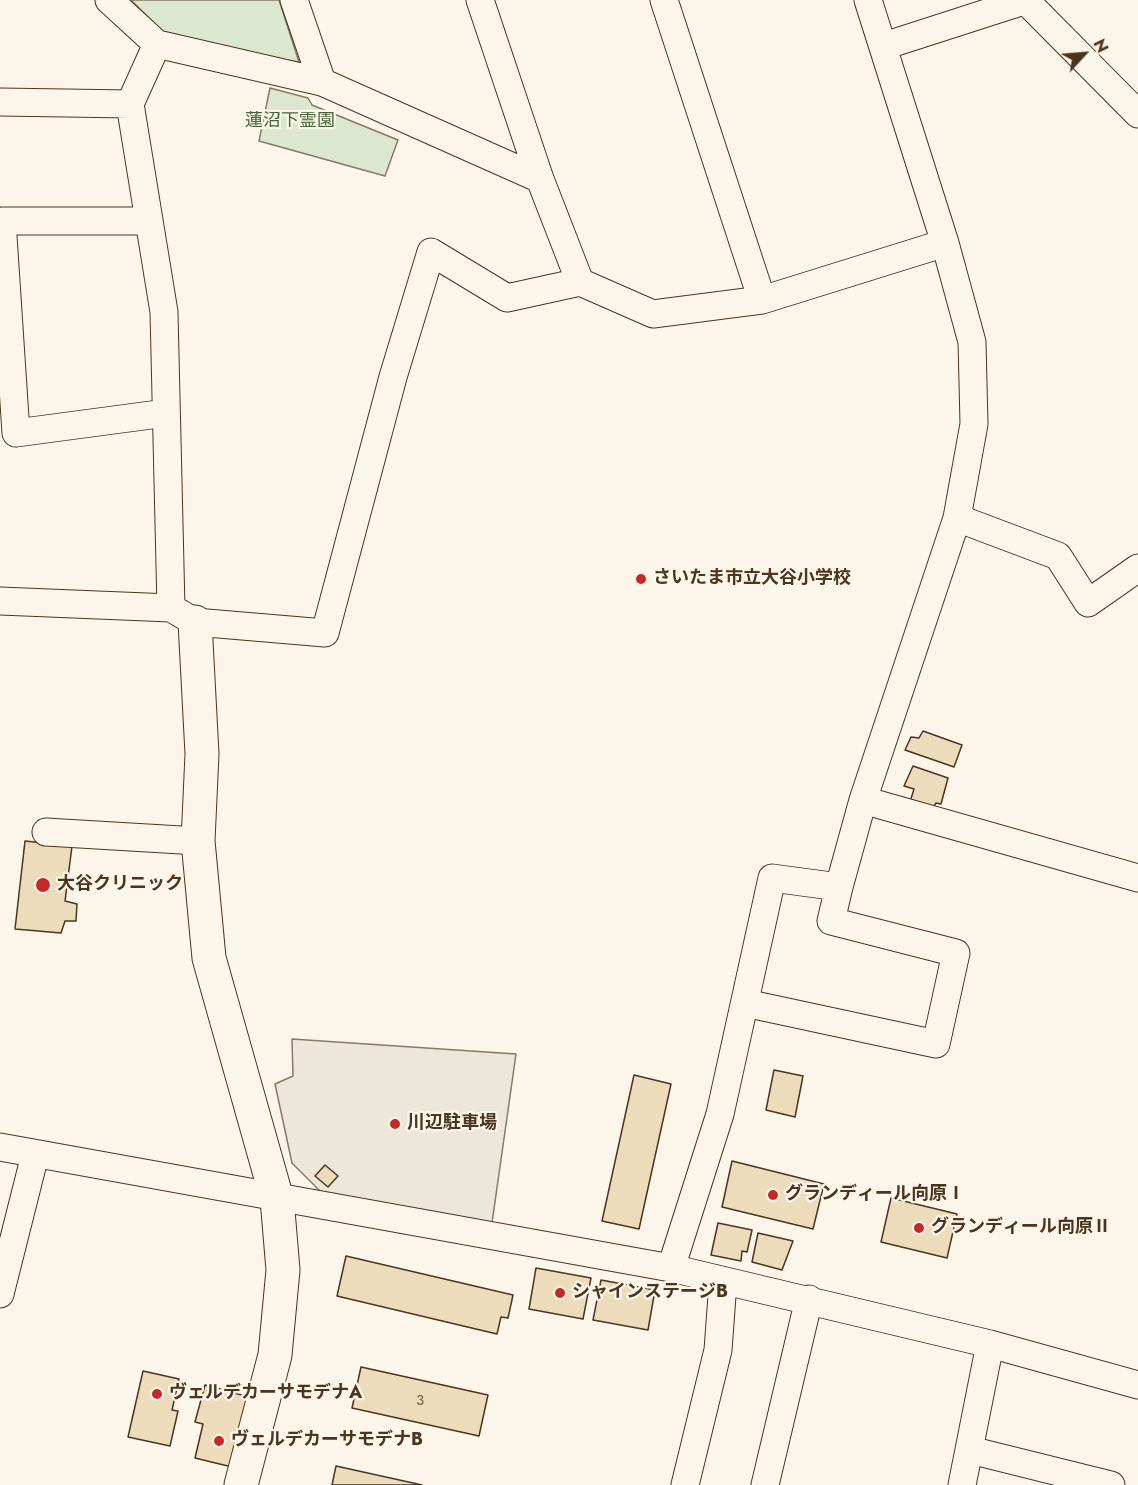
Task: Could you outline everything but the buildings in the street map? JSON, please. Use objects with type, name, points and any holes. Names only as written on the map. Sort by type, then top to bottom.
[{"type":"street","points":[[109,0],[157,44],[322,82],[540,179]]},
{"type":"street","points":[[294,0],[322,82]]},
{"type":"street","points":[[480,0],[540,179],[580,282]]},
{"type":"street","points":[[664,0],[762,300]]},
{"type":"street","points":[[745,1003],[936,1044],[956,953],[831,921],[863,800],[957,518],[974,424],[972,342],[945,243],[868,0]]},
{"type":"street","points":[[884,46],[1026,0],[1138,114]]},
{"type":"street","points":[[157,44],[130,104],[164,312],[166,413],[183,615],[202,754],[198,841],[209,958],[277,1199],[283,1270],[275,1355],[241,1485]]},
{"type":"street","points":[[0,102],[130,104]]},
{"type":"street","points":[[149,221],[2,221],[16,433],[166,413]]},
{"type":"street","points":[[0,602],[183,615],[326,633],[393,377],[431,252],[507,298],[580,282],[653,314],[762,300],[945,243]]},
{"type":"street","points":[[957,518],[1058,556],[1088,603],[1138,568]]},
{"type":"street","points":[[863,800],[1138,878]]},
{"type":"street","points":[[46,832],[198,841]]},
{"type":"street","points":[[671,1268],[720,1114],[772,878],[839,887]]},
{"type":"street","points":[[0,1147],[277,1199],[671,1268],[723,1282],[809,1299],[990,1344],[1138,1385]]},
{"type":"street","points":[[0,1294],[35,1155]]},
{"type":"street","points":[[685,1485],[718,1350],[723,1282]]},
{"type":"street","points":[[765,1485],[809,1299]]},
{"type":"street","points":[[962,1485],[990,1344]]},
{"type":"street","points":[[970,1450],[1112,1485]]},
{"type":"green space","points":[[131,0],[279,0],[299,62],[175,44]]},
{"type":"green space","name":"蓮沼下霊園","points":[[270,88],[308,98],[312,105],[398,140],[385,176],[259,141]]},
{"type":"shaded area","name":"川辺駐車場","points":[[292,1039],[516,1054],[491,1230],[330,1201],[292,1163],[275,1084],[293,1076]]},
{"type":"place","name":"さいたま市立大谷小学校","points":[[641,579]]},
{"type":"place","name":"大谷クリニック","points":[[43,885]]},
{"type":"place","name":"川辺駐車場","points":[[395,1124]]},
{"type":"place","name":"グランディール向原Ⅰ","points":[[773,1195]]},
{"type":"place","name":"グランディール向原Ⅱ","points":[[919,1228]]},
{"type":"place","name":"シャインステージB","points":[[560,1293]]},
{"type":"place","name":"ヴェルデカーサモデナA","points":[[157,1394]]},
{"type":"place","name":"ヴェルデカーサモデナB","points":[[219,1441]]}]
